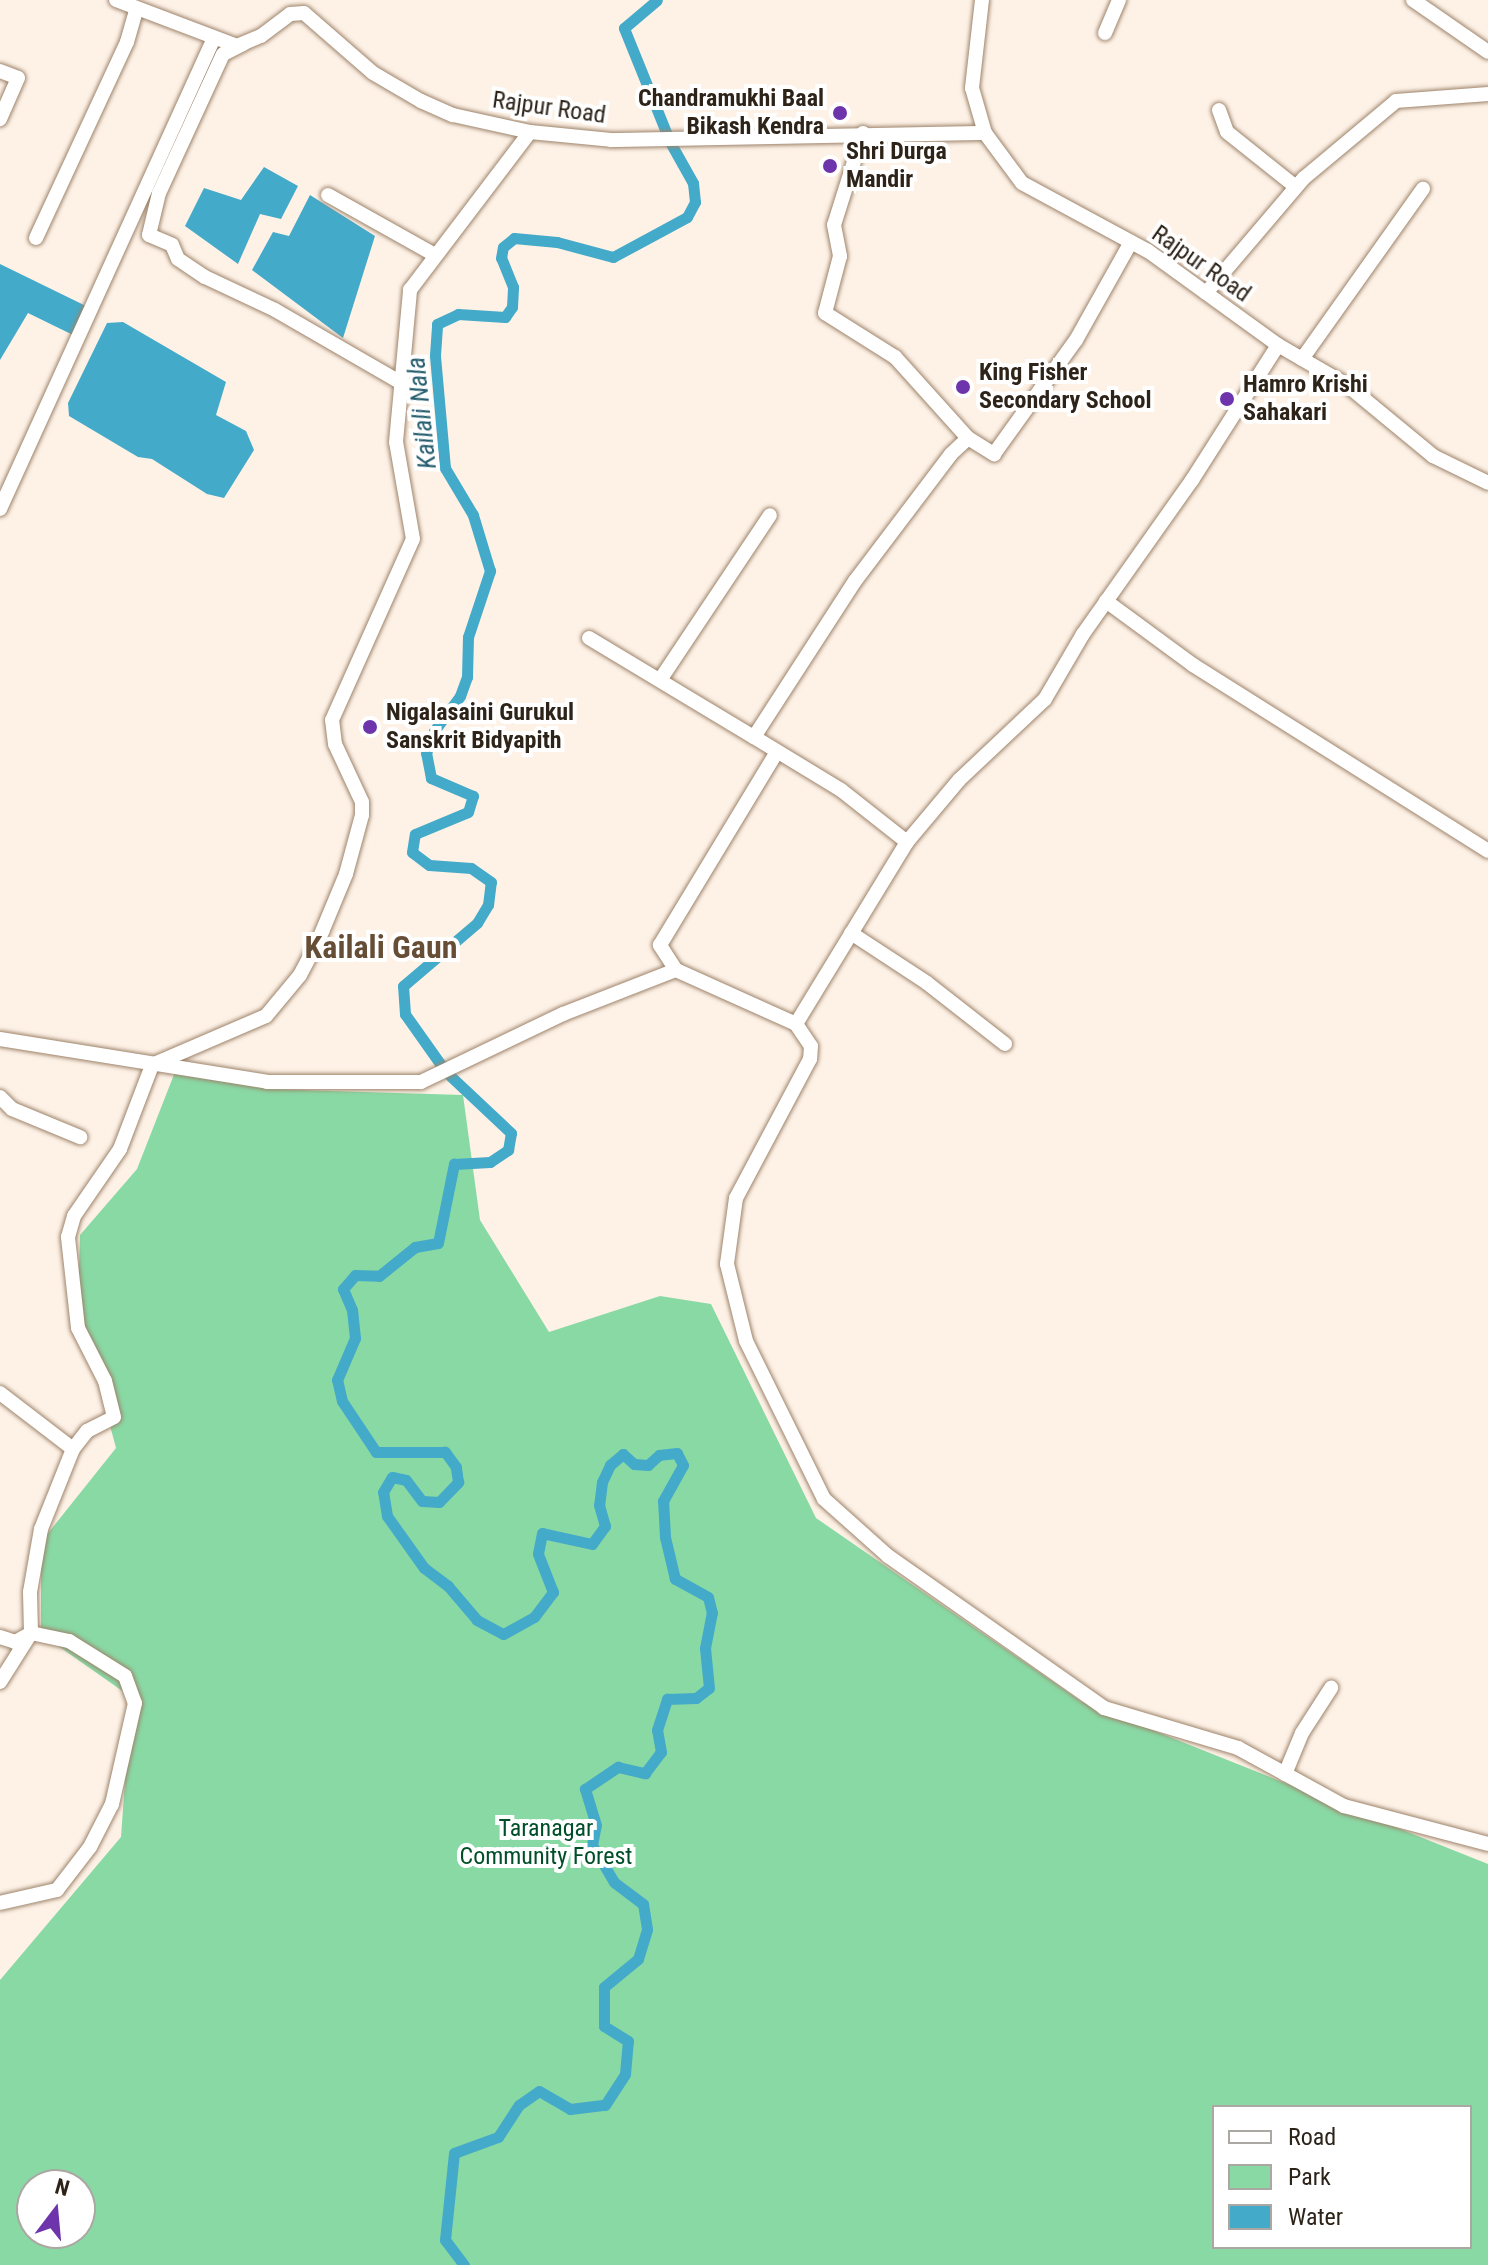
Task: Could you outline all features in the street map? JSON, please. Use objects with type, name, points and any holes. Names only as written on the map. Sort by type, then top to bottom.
[{"type":"street","points":[[116,0],[237,46],[245,43]]},
{"type":"street","points":[[982,0],[972,88],[985,133]]},
{"type":"street","points":[[1105,33],[1119,0]]},
{"type":"street","points":[[1413,0],[1488,52]]},
{"type":"street","name":"Rajpur Road","points":[[405,385],[275,310],[205,277],[178,259],[172,245],[149,235],[159,193],[223,54],[298,7],[373,73],[421,101],[453,115],[530,132],[611,140],[985,133],[1022,183],[1131,242],[1278,345],[1347,385],[1433,456],[1488,483]]},
{"type":"street","points":[[36,238],[127,42],[137,8]]},
{"type":"street","points":[[0,509],[214,38]]},
{"type":"street","points":[[0,71],[18,78],[0,119]]},
{"type":"street","points":[[1206,293],[1296,187],[1396,101],[1488,94]]},
{"type":"street","points":[[1219,110],[1227,132],[1296,187]]},
{"type":"street","points":[[0,1682],[31,1633],[30,1592],[41,1529],[73,1449],[87,1431],[114,1417],[105,1381],[78,1328],[68,1237],[74,1216],[120,1149],[152,1065],[266,1016],[300,975],[346,874],[362,802],[335,744],[332,720],[413,539],[396,442],[405,385],[410,290],[433,254],[446,248],[530,132]]},
{"type":"street","points":[[863,133],[834,225],[840,256],[825,313],[895,357],[968,438],[994,454],[1076,340],[1131,242]]},
{"type":"street","points":[[1302,359],[1423,189]]},
{"type":"street","points":[[328,195],[433,254]]},
{"type":"street","points":[[796,1024],[907,842],[959,780],[1045,699],[1106,601],[1278,345]]},
{"type":"street","points":[[754,737],[855,581],[968,438]]},
{"type":"street","points":[[660,680],[770,515]]},
{"type":"street","points":[[1106,601],[1193,665],[1488,851]]},
{"type":"street","points":[[589,638],[841,790],[907,842]]},
{"type":"street","points":[[777,752],[660,945],[676,970],[796,1024],[811,1046],[810,1059],[736,1198],[727,1264],[746,1341],[824,1499],[888,1556],[1104,1708],[1238,1748],[1344,1806],[1488,1844]]},
{"type":"street","points":[[851,933],[927,983],[1005,1044]]},
{"type":"street","points":[[0,1039],[56,1045],[152,1065],[267,1082],[421,1082],[563,1014],[676,970]]},
{"type":"street","points":[[0,1097],[12,1109],[80,1137]]},
{"type":"street","points":[[0,1393],[73,1449]]},
{"type":"street","points":[[0,1637],[15,1642],[31,1633],[69,1641],[125,1676],[135,1703],[119,1781],[90,1847],[57,1890],[0,1903]]},
{"type":"street","points":[[1285,1774],[1302,1733],[1331,1688]]},
{"type":"green space","name":"Taranagar Community Forest","points":[[175,1072],[267,1089],[463,1095],[480,1220],[549,1332],[660,1296],[711,1304],[816,1518],[1082,1702],[1488,1864],[1488,2265],[0,2265],[0,1980],[121,1837],[131,1697],[41,1634],[41,1542],[116,1448],[78,1306],[80,1235],[137,1169]]},
{"type":"water","points":[[264,167],[298,186],[281,219],[260,214],[238,264],[185,226],[204,188],[241,200]]},
{"type":"water","points":[[310,195],[375,236],[343,338],[252,270],[273,232],[289,236]]},
{"type":"water","points":[[0,264],[86,306],[73,335],[28,313],[0,360]]},
{"type":"water","points":[[123,322],[226,382],[216,415],[246,431],[254,450],[224,498],[207,494],[152,459],[138,457],[69,416],[68,403],[107,323]]},
{"type":"waterway","name":"Kailali Nala","points":[[464,2265],[445,2240],[454,2153],[498,2137],[519,2105],[539,2091],[570,2109],[605,2105],[625,2074],[628,2041],[604,2026],[604,1987],[638,1959],[647,1929],[643,1904],[614,1882],[592,1845],[596,1825],[585,1789],[618,1767],[645,1773],[661,1752],[657,1730],[667,1699],[696,1698],[709,1688],[705,1648],[712,1613],[708,1597],[675,1579],[665,1537],[663,1501],[683,1465],[677,1453],[659,1455],[648,1465],[634,1464],[623,1454],[610,1465],[602,1482],[599,1505],[605,1526],[592,1544],[542,1533],[538,1554],[553,1592],[534,1617],[503,1634],[477,1620],[448,1586],[424,1568],[387,1516],[383,1492],[392,1477],[406,1480],[422,1501],[439,1502],[458,1482],[456,1467],[445,1452],[376,1452],[342,1401],[337,1380],[355,1338],[352,1310],[343,1289],[355,1275],[379,1276],[415,1247],[438,1243],[454,1164],[490,1162],[508,1150],[511,1133],[446,1072],[405,1014],[403,986],[477,923],[488,905],[491,882],[471,868],[429,865],[412,852],[415,834],[468,812],[473,796],[431,778],[426,753],[434,731],[460,696],[467,677],[468,637],[490,571],[473,515],[445,468],[435,355],[437,324],[458,314],[505,317],[512,307],[513,287],[501,258],[503,247],[514,238],[557,242],[613,257],[687,217],[695,202],[693,183],[670,142],[624,28],[657,0]]},
{"type":"place","name":"Chandramukhi Baal Bikash Kendra","points":[[840,113]]},
{"type":"place","name":"Shri Durga Mandir","points":[[830,166]]},
{"type":"place","name":"King Fisher Secondary School","points":[[963,387]]},
{"type":"place","name":"Hamro Krishi Sahakari","points":[[1227,399]]},
{"type":"place","name":"Nigalasaini Gurukul Sanskrit Bidyapith","points":[[370,727]]},
{"type":"district","name":"Kailali Gaun","points":[[381,947]]}]
